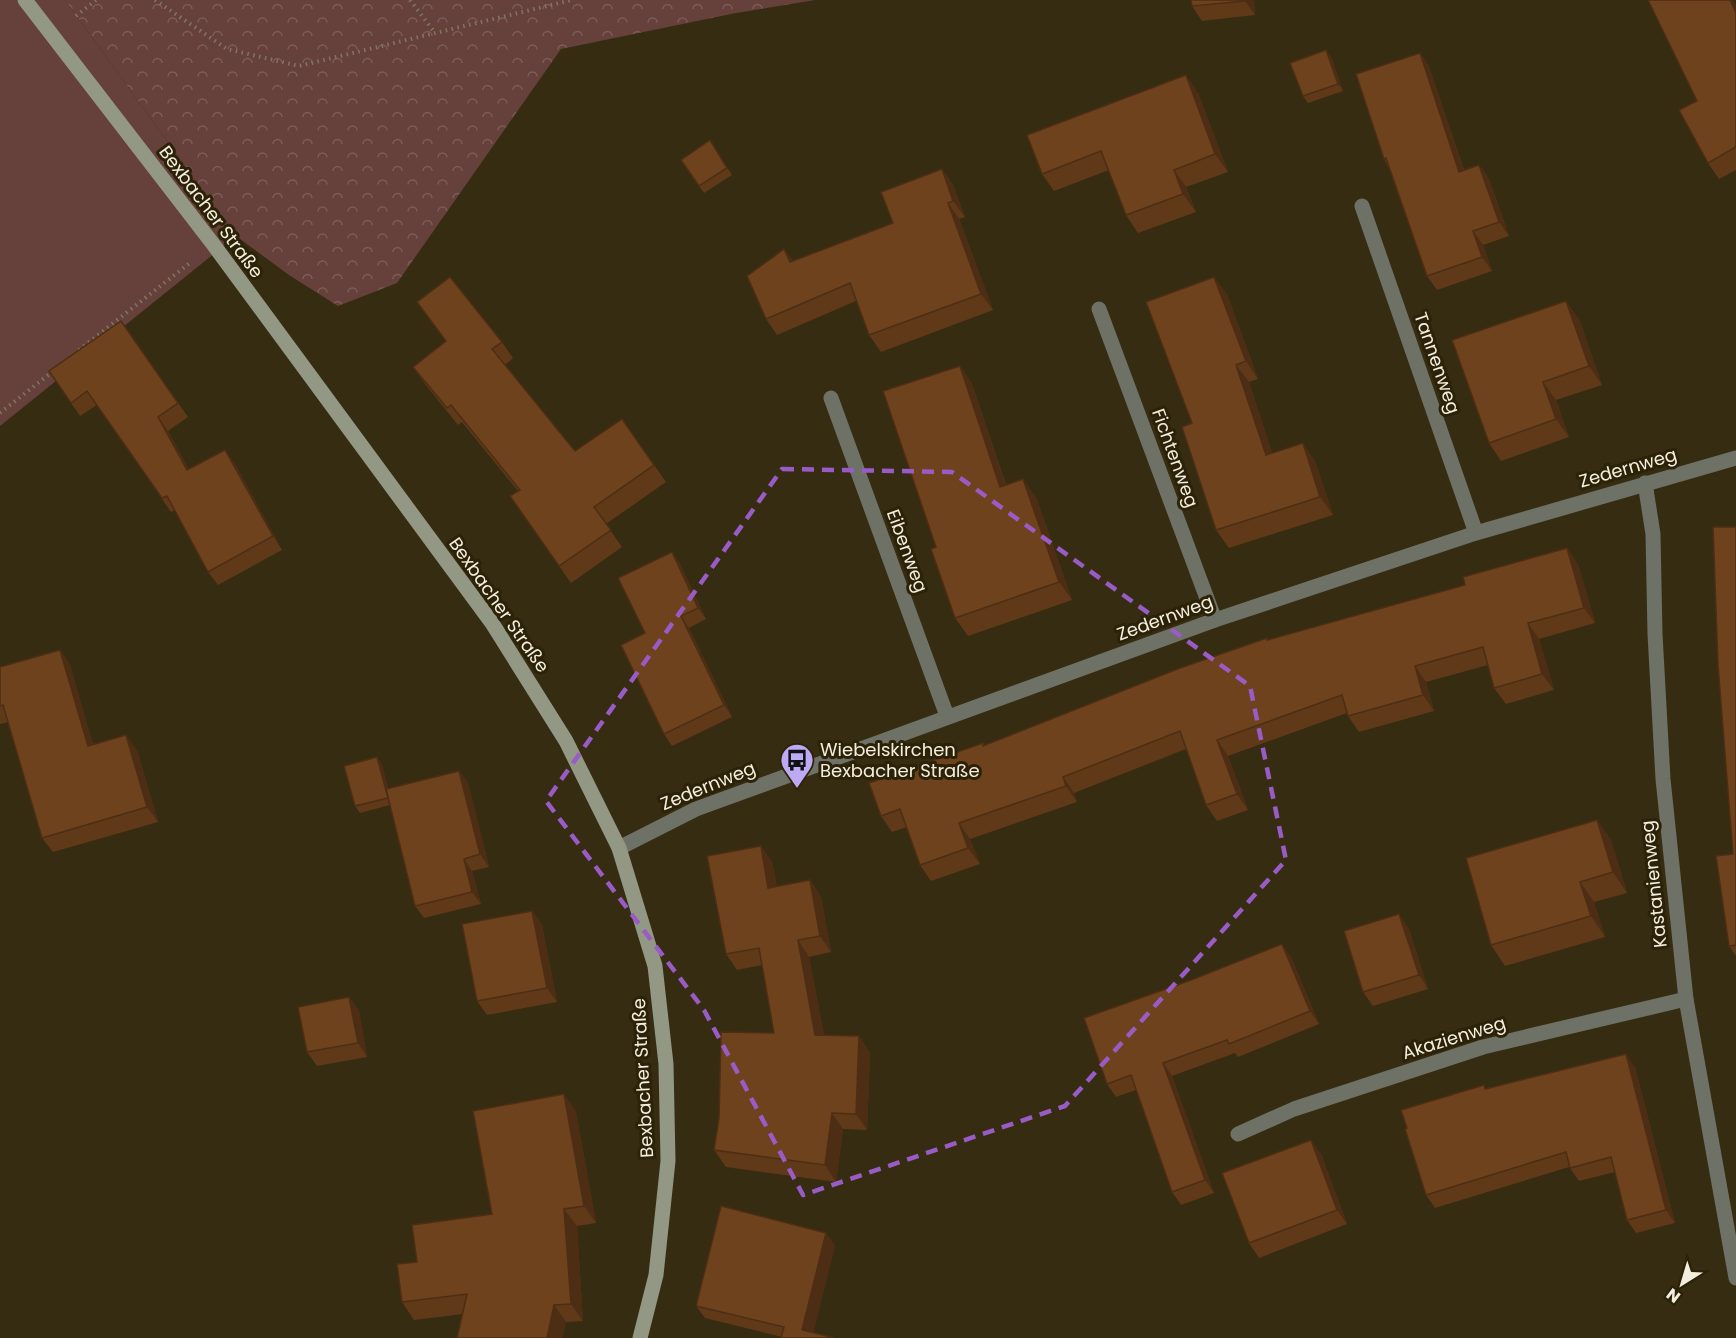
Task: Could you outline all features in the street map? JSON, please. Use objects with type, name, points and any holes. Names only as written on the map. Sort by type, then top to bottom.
[{"type":"street","name":"Bexbacher Straße","points":[[25,0],[213,244],[492,623],[566,741],[619,848],[656,966],[666,1064],[668,1161],[656,1275],[640,1338]]},
{"type":"street","name":"Tannenweg","points":[[1362,206],[1476,532]]},
{"type":"street","name":"Fichtenweg","points":[[1099,309],[1215,620]]},
{"type":"street","name":"Eibenweg","points":[[831,398],[947,716]]},
{"type":"street","name":"Zedernweg","points":[[619,848],[696,809],[1215,620],[1476,532],[1736,458]]},
{"type":"street","name":"Kastanienweg","points":[[1645,483],[1653,534],[1654,634],[1663,779],[1686,999],[1736,1278]]},
{"type":"street","name":"Akazienweg","points":[[1238,1134],[1294,1109],[1483,1047],[1686,999]]},
{"type":"path","points":[[155,0],[227,49],[299,66],[572,0]]},
{"type":"path","points":[[410,0],[435,33]]},
{"type":"path","points":[[74,354],[213,244]]},
{"type":"path","points":[[0,413],[56,369]]},
{"type":"highlighted area","points":[[782,469],[952,472],[1250,686],[1286,860],[1065,1106],[803,1195],[704,1010],[546,801]]},
{"type":"green space","points":[[0,0],[65,0],[236,236],[0,426]]},
{"type":"green space","points":[[65,0],[815,0],[736,13],[561,49],[397,283],[338,306],[289,275],[236,236]]},
{"type":"building","points":[[1191,0],[1245,0],[1245,1],[1192,6]]},
{"type":"building","points":[[1648,0],[1730,0],[1736,13],[1736,147],[1708,163],[1679,110],[1697,101]]},
{"type":"building","points":[[1326,50],[1338,84],[1303,96],[1290,63]]},
{"type":"building","points":[[1420,53],[1459,172],[1479,165],[1499,222],[1473,231],[1482,257],[1427,276],[1356,74]]},
{"type":"building","points":[[1186,75],[1215,154],[1174,170],[1183,194],[1126,215],[1101,151],[1042,174],[1027,135]]},
{"type":"building","points":[[710,140],[727,168],[699,186],[681,160]]},
{"type":"building","points":[[942,169],[953,201],[948,203],[981,294],[869,335],[850,283],[766,319],[747,276],[784,249],[790,262],[893,223],[881,192]]},
{"type":"building","points":[[450,277],[502,342],[492,349],[575,451],[622,419],[654,465],[594,507],[611,530],[559,566],[510,496],[520,490],[451,405],[447,408],[413,367],[446,341],[417,302]]},
{"type":"building","points":[[1214,277],[1246,361],[1236,365],[1266,455],[1303,443],[1320,497],[1216,530],[1182,427],[1192,423],[1146,302]]},
{"type":"building","points":[[1566,301],[1589,366],[1543,382],[1556,419],[1489,443],[1452,340]]},
{"type":"building","points":[[121,321],[178,403],[158,417],[187,470],[225,450],[273,536],[208,572],[167,496],[162,498],[87,391],[71,403],[49,371]]},
{"type":"building","points":[[960,366],[1000,487],[1023,479],[1059,582],[955,618],[931,549],[936,547],[883,391]]},
{"type":"building","points":[[1713,527],[1736,527],[1736,945],[1729,946],[1716,856],[1733,854],[1718,665]]},
{"type":"building","points":[[1567,548],[1584,608],[1528,623],[1542,674],[1494,688],[1483,647],[1415,666],[1423,695],[1348,716],[1342,695],[1217,740],[1237,794],[1206,805],[1180,731],[1063,777],[1066,786],[959,823],[968,848],[920,865],[900,809],[881,816],[869,783],[983,743],[983,746],[1180,668],[1267,638],[1267,640],[1465,585],[1463,577]]},
{"type":"building","points":[[672,552],[698,608],[681,616],[724,705],[664,734],[621,645],[645,633],[618,578]]},
{"type":"building","points":[[60,650],[88,746],[126,735],[147,807],[42,838],[3,705],[0,706],[0,667]]},
{"type":"building","points":[[377,757],[388,798],[355,806],[344,766]]},
{"type":"building","points":[[459,771],[480,854],[464,859],[472,892],[415,906],[386,789]]},
{"type":"building","points":[[1597,820],[1613,872],[1580,882],[1591,916],[1491,945],[1466,858]]},
{"type":"building","points":[[761,846],[768,888],[810,880],[820,936],[798,940],[815,1035],[859,1036],[856,1114],[832,1113],[825,1165],[714,1150],[719,1118],[721,1032],[774,1033],[759,948],[726,954],[707,856]]},
{"type":"building","points":[[532,911],[547,988],[477,1001],[462,924]]},
{"type":"building","points":[[1399,914],[1419,975],[1363,992],[1344,931]]},
{"type":"building","points":[[1282,944],[1310,1011],[1229,1044],[1227,1040],[1163,1063],[1205,1180],[1172,1192],[1131,1075],[1107,1084],[1084,1018],[1191,980]]},
{"type":"building","points":[[349,997],[358,1043],[307,1052],[298,1007]]},
{"type":"building","points":[[1626,1054],[1666,1210],[1627,1220],[1611,1157],[1570,1168],[1566,1152],[1426,1195],[1401,1110],[1484,1085],[1485,1089]]},
{"type":"building","points":[[564,1094],[584,1206],[564,1209],[571,1304],[554,1305],[547,1338],[457,1338],[467,1294],[402,1302],[397,1264],[417,1262],[412,1225],[492,1214],[473,1111]]},
{"type":"building","points":[[1311,1140],[1337,1210],[1249,1243],[1222,1173]]},
{"type":"building","points":[[721,1206],[826,1233],[802,1330],[835,1338],[781,1338],[784,1327],[696,1306]]},
{"type":"place","name":"Wiebelskirchen Bexbacher Straße","points":[[797,789]]}]
